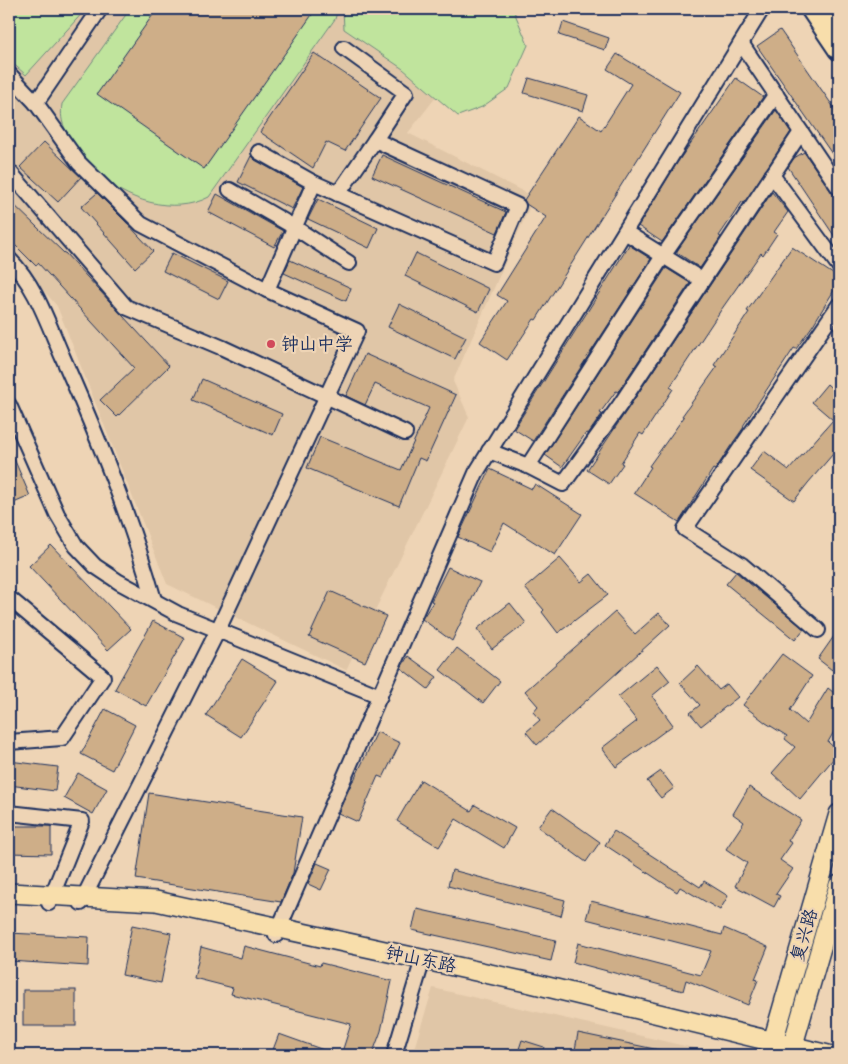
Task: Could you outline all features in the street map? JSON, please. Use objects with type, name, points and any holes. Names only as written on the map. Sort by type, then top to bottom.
[{"type":"highway","points":[[812,9],[839,48]]},
{"type":"highway","points":[[834,9],[839,17]]},
{"type":"main road","name":"复兴路","points":[[779,1051],[839,814]]},
{"type":"main road","name":"复兴路","points":[[779,1051],[839,885]]},
{"type":"main road","name":"钟山东路","points":[[9,893],[50,899]]},
{"type":"main road","name":"钟山东路","points":[[9,902],[50,899],[156,901],[278,932],[421,964],[531,983],[779,1051],[828,1055]]},
{"type":"street","points":[[36,103],[100,9]]},
{"type":"street","points":[[278,932],[476,473],[762,9]]},
{"type":"street","points":[[741,43],[839,188]]},
{"type":"street","points":[[338,194],[406,93],[344,48]]},
{"type":"street","points":[[9,74],[36,103],[79,163],[141,224],[267,290],[357,331],[218,630],[82,900]]},
{"type":"street","points":[[528,466],[663,256],[776,94]]},
{"type":"street","points":[[489,452],[528,466],[563,484],[620,405],[801,132]]},
{"type":"street","points":[[259,152],[314,183],[494,263],[518,206],[375,140]]},
{"type":"street","points":[[9,171],[126,307],[223,348],[405,433]]},
{"type":"street","points":[[772,175],[839,266]]},
{"type":"street","points":[[267,290],[314,183]]},
{"type":"street","points":[[230,190],[349,263]]},
{"type":"street","points":[[625,232],[702,280]]},
{"type":"street","points":[[9,259],[34,291],[85,408],[140,550],[154,600]]},
{"type":"street","points":[[818,630],[742,565],[685,529],[839,305]]},
{"type":"street","points":[[9,405],[57,514],[76,546],[95,566],[119,582],[178,614],[380,696]]},
{"type":"street","points":[[9,598],[103,677],[62,738],[9,742]]},
{"type":"street","points":[[9,814],[82,821],[50,899]]},
{"type":"street","points":[[394,1055],[421,964]]},
{"type":"shaded area","name":"钟山中学","points":[[9,9],[343,9],[344,29],[403,69],[436,97],[408,133],[534,197],[453,381],[469,417],[346,670],[167,584],[57,306],[9,251]]},
{"type":"shaded area","points":[[433,988],[724,1055],[412,1055]]},
{"type":"green space","points":[[9,9],[86,9],[26,75],[9,60]]},
{"type":"green space","points":[[130,9],[338,9],[335,19],[209,197],[195,203],[165,205],[150,202],[121,191],[96,173],[67,133],[62,118],[62,104]]},
{"type":"green space","points":[[343,9],[513,9],[528,45],[509,88],[482,107],[458,116],[403,69],[344,29]]},
{"type":"building","points":[[157,9],[316,9],[204,169],[97,94]]},
{"type":"building","points":[[563,22],[609,38],[605,50],[559,35]]},
{"type":"building","points":[[780,30],[839,115],[839,164],[757,46]]},
{"type":"building","points":[[314,53],[381,98],[345,151],[326,142],[313,168],[260,132]]},
{"type":"building","points":[[617,54],[680,92],[536,320],[534,319],[507,360],[480,342],[507,301],[497,295],[546,217],[526,204],[524,200],[579,116],[601,131],[631,84],[607,69]]},
{"type":"building","points":[[529,78],[588,95],[583,111],[524,93]]},
{"type":"building","points":[[736,78],[763,97],[662,242],[638,226],[677,163]]},
{"type":"building","points":[[776,110],[791,132],[744,203],[742,202],[719,236],[721,237],[700,268],[676,252]]},
{"type":"building","points":[[44,142],[81,177],[58,202],[20,167]]},
{"type":"building","points":[[804,152],[832,193],[839,198],[839,243],[788,167],[794,158]]},
{"type":"building","points":[[382,155],[506,212],[497,233],[372,176]]},
{"type":"building","points":[[251,156],[303,187],[292,209],[238,182]]},
{"type":"building","points":[[772,192],[788,212],[774,232],[777,234],[763,255],[761,253],[721,310],[670,387],[673,389],[643,435],[640,433],[621,463],[623,464],[609,484],[587,470]]},
{"type":"building","points":[[97,193],[153,251],[135,268],[81,207]]},
{"type":"building","points":[[217,194],[283,231],[274,247],[208,212]]},
{"type":"building","points":[[318,199],[378,228],[369,248],[308,219]]},
{"type":"building","points":[[9,200],[65,253],[169,366],[117,417],[100,400],[134,368],[38,263],[36,266],[9,239]]},
{"type":"building","points":[[629,245],[651,259],[533,441],[514,429]]},
{"type":"building","points":[[792,247],[839,278],[839,282],[813,325],[796,349],[794,348],[744,427],[715,470],[713,469],[679,522],[634,493],[651,467],[649,466],[717,367],[714,365],[749,312],[747,311]]},
{"type":"building","points":[[172,253],[228,281],[219,299],[163,271]]},
{"type":"building","points":[[416,253],[489,289],[478,312],[405,276]]},
{"type":"building","points":[[290,260],[351,288],[346,301],[284,273]]},
{"type":"building","points":[[666,268],[690,283],[618,392],[616,391],[588,434],[586,433],[562,467],[545,455]]},
{"type":"building","points":[[399,304],[466,337],[455,359],[388,327]]},
{"type":"building","points":[[365,354],[456,395],[426,461],[419,458],[399,506],[307,468],[320,437],[401,470],[429,408],[375,384],[365,405],[346,396]]},
{"type":"building","points":[[202,379],[282,414],[273,435],[193,400]]},
{"type":"building","points":[[827,384],[839,395],[839,447],[794,501],[750,470],[764,451],[789,470],[833,420],[812,402]]},
{"type":"building","points":[[9,447],[30,496],[9,505]]},
{"type":"building","points":[[490,469],[532,489],[535,484],[582,514],[555,555],[504,523],[490,552],[458,537]]},
{"type":"building","points":[[51,545],[131,629],[108,650],[29,566]]},
{"type":"building","points":[[560,558],[581,582],[591,574],[608,595],[558,633],[542,612],[544,610],[525,588]]},
{"type":"building","points":[[448,567],[480,582],[452,641],[422,619],[433,602],[431,601]]},
{"type":"building","points":[[736,572],[804,629],[795,640],[726,584]]},
{"type":"building","points":[[330,591],[386,616],[365,662],[309,637]]},
{"type":"building","points":[[510,603],[526,623],[492,649],[477,629]]},
{"type":"building","points":[[615,612],[635,634],[659,613],[670,625],[537,745],[526,732],[540,720],[533,712],[538,706],[525,691]]},
{"type":"building","points":[[153,621],[185,638],[146,706],[115,689]]},
{"type":"building","points":[[839,629],[839,659],[832,670],[818,659]]},
{"type":"building","points":[[457,648],[500,681],[483,703],[440,670]]},
{"type":"building","points":[[782,654],[812,676],[790,710],[806,724],[828,688],[839,697],[839,723],[828,742],[839,752],[800,799],[772,773],[795,747],[785,739],[787,736],[743,705]]},
{"type":"building","points":[[408,656],[437,677],[428,689],[401,668]]},
{"type":"building","points":[[242,659],[278,681],[241,737],[206,715]]},
{"type":"building","points":[[657,665],[670,681],[652,696],[673,725],[616,767],[602,748],[637,721],[618,697]]},
{"type":"building","points":[[698,666],[719,690],[727,684],[738,697],[701,726],[690,713],[700,705],[680,683]]},
{"type":"building","points":[[105,709],[135,725],[112,770],[81,754]]},
{"type":"building","points":[[377,732],[400,743],[383,778],[378,776],[358,822],[338,813]]},
{"type":"building","points":[[9,761],[58,767],[55,791],[9,785]]},
{"type":"building","points":[[661,771],[674,788],[661,798],[647,781]]},
{"type":"building","points":[[78,773],[107,789],[93,814],[64,798]]},
{"type":"building","points":[[421,780],[471,811],[475,805],[515,828],[504,848],[456,819],[439,847],[397,821]]},
{"type":"building","points":[[749,787],[801,820],[788,841],[792,843],[780,860],[793,869],[776,894],[780,896],[774,907],[735,886],[747,863],[726,849],[744,822],[733,814]]},
{"type":"building","points":[[149,793],[302,817],[293,873],[281,902],[136,879]]},
{"type":"building","points":[[552,808],[600,842],[586,862],[538,827]]},
{"type":"building","points":[[9,826],[51,826],[51,854],[9,853]]},
{"type":"building","points":[[614,831],[700,887],[704,881],[728,896],[720,910],[680,887],[677,892],[605,845]]},
{"type":"building","points":[[317,863],[331,869],[321,890],[308,884]]},
{"type":"building","points":[[452,870],[565,900],[561,916],[448,886]]},
{"type":"building","points":[[591,901],[722,935],[724,928],[768,947],[755,979],[758,980],[748,1005],[686,980],[683,991],[573,962],[578,943],[701,975],[711,951],[586,919]]},
{"type":"building","points":[[417,909],[556,940],[551,961],[412,930]]},
{"type":"building","points":[[132,925],[171,933],[161,983],[122,975]]},
{"type":"building","points":[[9,933],[89,937],[88,966],[9,961]]},
{"type":"building","points":[[244,946],[320,966],[321,963],[392,981],[381,1031],[372,1055],[341,1055],[351,1024],[231,994],[233,988],[194,978],[201,947],[241,958]]},
{"type":"building","points":[[23,990],[76,990],[76,1026],[23,1026]]},
{"type":"building","points":[[578,1033],[664,1051],[663,1055],[598,1055],[575,1050]]},
{"type":"building","points":[[279,1034],[335,1054],[335,1055],[271,1055]]},
{"type":"building","points":[[522,1040],[544,1047],[541,1055],[517,1055]]},
{"type":"place","name":"钟山中学","points":[[271,344]]}]
